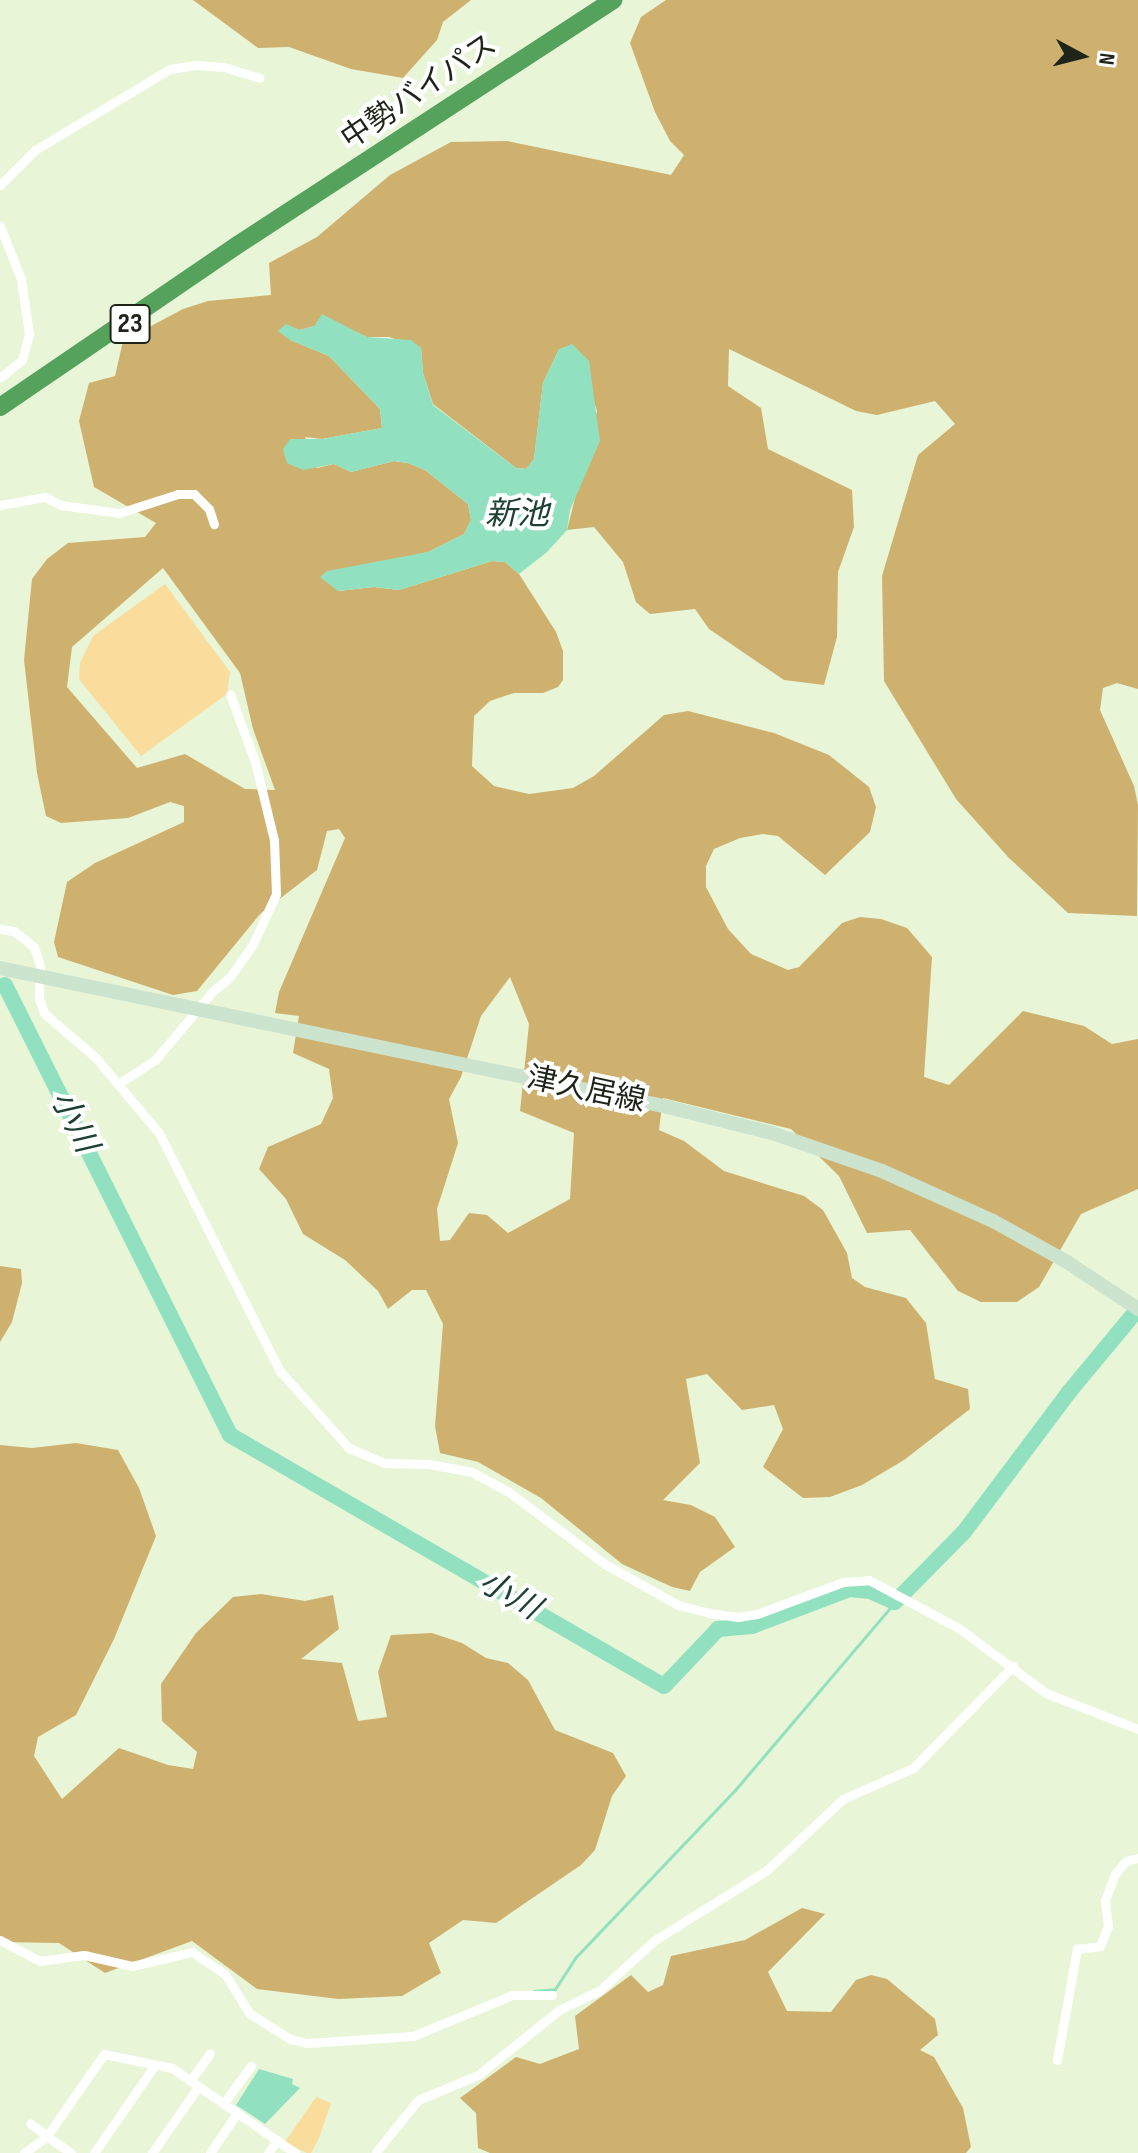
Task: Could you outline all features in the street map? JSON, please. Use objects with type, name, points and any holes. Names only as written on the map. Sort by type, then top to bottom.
[{"type":"highway","name":"中勢バイパス","points":[[0,409],[418,125],[613,0]]},
{"type":"main road","name":"津久居線","points":[[0,968],[706,1115],[816,1147],[882,1171],[993,1221],[1134,1306]]},
{"type":"street","points":[[0,185],[35,150],[170,69],[196,65],[224,67],[259,78]]},
{"type":"street","points":[[0,226],[21,279],[29,334],[22,360],[0,378]]},
{"type":"street","points":[[0,505],[45,497],[61,505],[119,513],[178,494],[194,494],[209,509],[214,524]]},
{"type":"street","points":[[118,1084],[155,1060],[196,1010],[230,977],[252,946],[276,894],[274,840],[255,762],[230,694]]},
{"type":"street","points":[[0,929],[14,931],[34,947],[41,976],[39,998],[44,1013],[95,1057],[159,1133],[181,1170],[279,1370],[349,1448],[374,1461],[456,1468],[488,1480],[605,1564],[678,1605],[738,1617],[855,1579],[869,1580],[960,1629],[1046,1693],[1138,1729]]},
{"type":"street","points":[[377,2153],[418,2100],[478,2075],[559,2010],[600,1990],[655,1940],[767,1870],[843,1799],[913,1768],[1013,1666]]},
{"type":"street","points":[[1057,2060],[1077,1949],[1100,1946],[1108,1926],[1105,1900],[1115,1874],[1126,1861],[1138,1858]]},
{"type":"street","points":[[0,1940],[40,1961],[84,1955],[132,1966],[192,1952],[225,1974],[249,2013],[290,2039],[308,2043],[413,2036],[512,1995],[552,1995]]},
{"type":"street","points":[[152,2153],[210,2053]]},
{"type":"street","points":[[24,2153],[47,2136],[104,2054],[172,2068],[295,2153]]},
{"type":"street","points":[[94,2153],[155,2065]]},
{"type":"street","points":[[223,2104],[251,2066]]},
{"type":"street","points":[[210,2153],[237,2113]]},
{"type":"street","points":[[30,2123],[68,2152]]},
{"type":"street","points":[[268,2153],[277,2140]]},
{"type":"shaded area","points":[[193,0],[471,0],[443,22],[437,40],[403,78],[351,69],[289,47],[258,48]]},
{"type":"shaded area","points":[[666,0],[1138,0],[1138,689],[1117,683],[1103,688],[1100,710],[1134,786],[1138,805],[1137,916],[1068,913],[1008,857],[956,799],[884,681],[882,576],[918,455],[955,424],[935,401],[877,415],[856,411],[729,349],[728,386],[761,408],[768,449],[852,490],[854,527],[838,572],[837,637],[824,685],[784,680],[709,629],[695,609],[650,614],[636,602],[623,562],[594,527],[567,530],[597,411],[590,389],[589,361],[559,349],[543,383],[534,459],[526,469],[516,468],[433,404],[423,373],[421,348],[389,337],[367,337],[350,329],[314,326],[300,330],[290,340],[329,356],[380,409],[382,428],[322,439],[305,437],[317,468],[334,464],[351,472],[394,461],[408,463],[425,470],[468,504],[471,520],[464,534],[428,552],[377,563],[338,591],[374,587],[399,590],[492,561],[505,562],[519,574],[556,632],[563,651],[563,680],[558,687],[543,693],[514,693],[490,701],[474,716],[472,766],[494,786],[529,794],[573,788],[594,776],[664,715],[688,711],[774,733],[829,755],[869,787],[876,807],[870,832],[825,875],[778,836],[763,834],[740,838],[714,849],[706,866],[706,887],[728,929],[751,954],[788,970],[799,967],[842,923],[860,917],[881,919],[907,928],[932,957],[924,1077],[949,1085],[1023,1011],[1084,1026],[1112,1044],[1138,1039],[1138,1189],[1081,1214],[1039,1287],[1017,1302],[981,1302],[958,1291],[910,1230],[867,1233],[839,1176],[791,1129],[663,1098],[659,1130],[684,1141],[724,1171],[804,1196],[823,1210],[847,1253],[852,1278],[865,1287],[906,1298],[926,1323],[935,1379],[968,1389],[970,1409],[904,1460],[862,1485],[830,1497],[803,1498],[763,1467],[783,1429],[774,1405],[742,1410],[707,1374],[686,1379],[700,1463],[663,1500],[691,1505],[715,1517],[735,1547],[700,1572],[690,1591],[672,1587],[622,1564],[541,1498],[478,1462],[440,1453],[435,1426],[443,1324],[426,1290],[412,1290],[388,1309],[378,1291],[345,1260],[303,1234],[286,1199],[259,1169],[268,1147],[321,1124],[333,1098],[329,1069],[293,1053],[299,1016],[275,1013],[279,992],[345,838],[339,829],[327,831],[317,870],[260,914],[197,991],[173,995],[58,957],[54,942],[67,882],[95,863],[184,822],[184,806],[170,802],[128,818],[61,823],[46,816],[37,773],[24,660],[32,579],[47,559],[68,543],[145,537],[156,523],[94,487],[79,421],[89,383],[115,376],[123,341],[183,309],[208,301],[271,295],[269,263],[317,237],[390,175],[451,142],[507,141],[671,175],[684,155],[670,141],[655,112],[630,43],[641,17]],"holes":[[[163,568],[240,673],[253,729],[275,790],[245,789],[185,754],[137,768],[67,687],[72,647]],[[510,977],[529,1024],[520,1111],[574,1133],[570,1199],[508,1233],[487,1215],[469,1213],[450,1240],[440,1241],[437,1209],[458,1143],[449,1099],[461,1077],[481,1016]]]},
{"type":"shaded area","points":[[165,584],[230,672],[227,694],[141,756],[79,679],[80,663],[93,636]]},
{"type":"shaded area","points":[[0,1266],[21,1269],[22,1283],[12,1322],[0,1342]]},
{"type":"shaded area","points":[[76,1443],[118,1450],[139,1488],[156,1536],[114,1639],[76,1715],[38,1737],[34,1756],[62,1799],[119,1748],[168,1765],[193,1769],[197,1752],[162,1721],[161,1684],[196,1633],[233,1597],[261,1594],[305,1601],[333,1595],[339,1629],[301,1659],[342,1663],[358,1721],[387,1717],[378,1672],[391,1635],[432,1633],[462,1643],[486,1658],[508,1663],[528,1680],[555,1730],[613,1753],[626,1776],[612,1796],[595,1850],[581,1865],[496,1923],[463,1920],[429,1943],[441,1973],[402,1996],[338,1999],[257,1989],[192,1941],[105,1973],[59,1943],[0,1942],[0,1445],[32,1448]]},
{"type":"shaded area","points":[[802,1908],[825,1914],[768,1972],[787,2011],[831,2012],[856,1980],[871,1975],[887,1979],[935,2019],[938,2035],[920,2050],[934,2057],[963,2108],[971,2147],[966,2153],[490,2153],[478,2148],[476,2113],[460,2098],[516,2057],[540,2064],[579,2049],[575,2016],[631,1975],[648,1992],[663,1985],[671,1956],[745,1940]]},
{"type":"shaded area","points":[[316,2097],[331,2103],[319,2138],[311,2153],[307,2153],[285,2142]]},
{"type":"water","name":"新池","points":[[322,314],[367,337],[411,340],[421,348],[423,373],[433,405],[516,468],[526,469],[534,459],[543,383],[559,349],[572,344],[589,361],[600,441],[570,510],[567,530],[547,552],[519,574],[505,562],[492,561],[399,590],[374,587],[338,591],[320,577],[327,571],[428,552],[464,534],[471,520],[468,504],[425,470],[408,463],[394,461],[351,472],[334,464],[303,470],[287,463],[283,449],[290,439],[322,439],[382,428],[380,409],[329,356],[290,340],[278,331],[286,324],[300,330],[314,326]]},
{"type":"water","points":[[259,2069],[293,2079],[292,2084],[300,2088],[265,2124],[236,2105]]},
{"type":"waterway","name":"小川","points":[[5,985],[230,1435],[664,1686],[718,1629],[752,1626],[850,1589],[870,1591],[895,1602],[964,1532],[1069,1392],[1138,1309]]},
{"type":"waterway","points":[[534,1991],[555,1989],[575,1958],[735,1790],[895,1602]]}]
